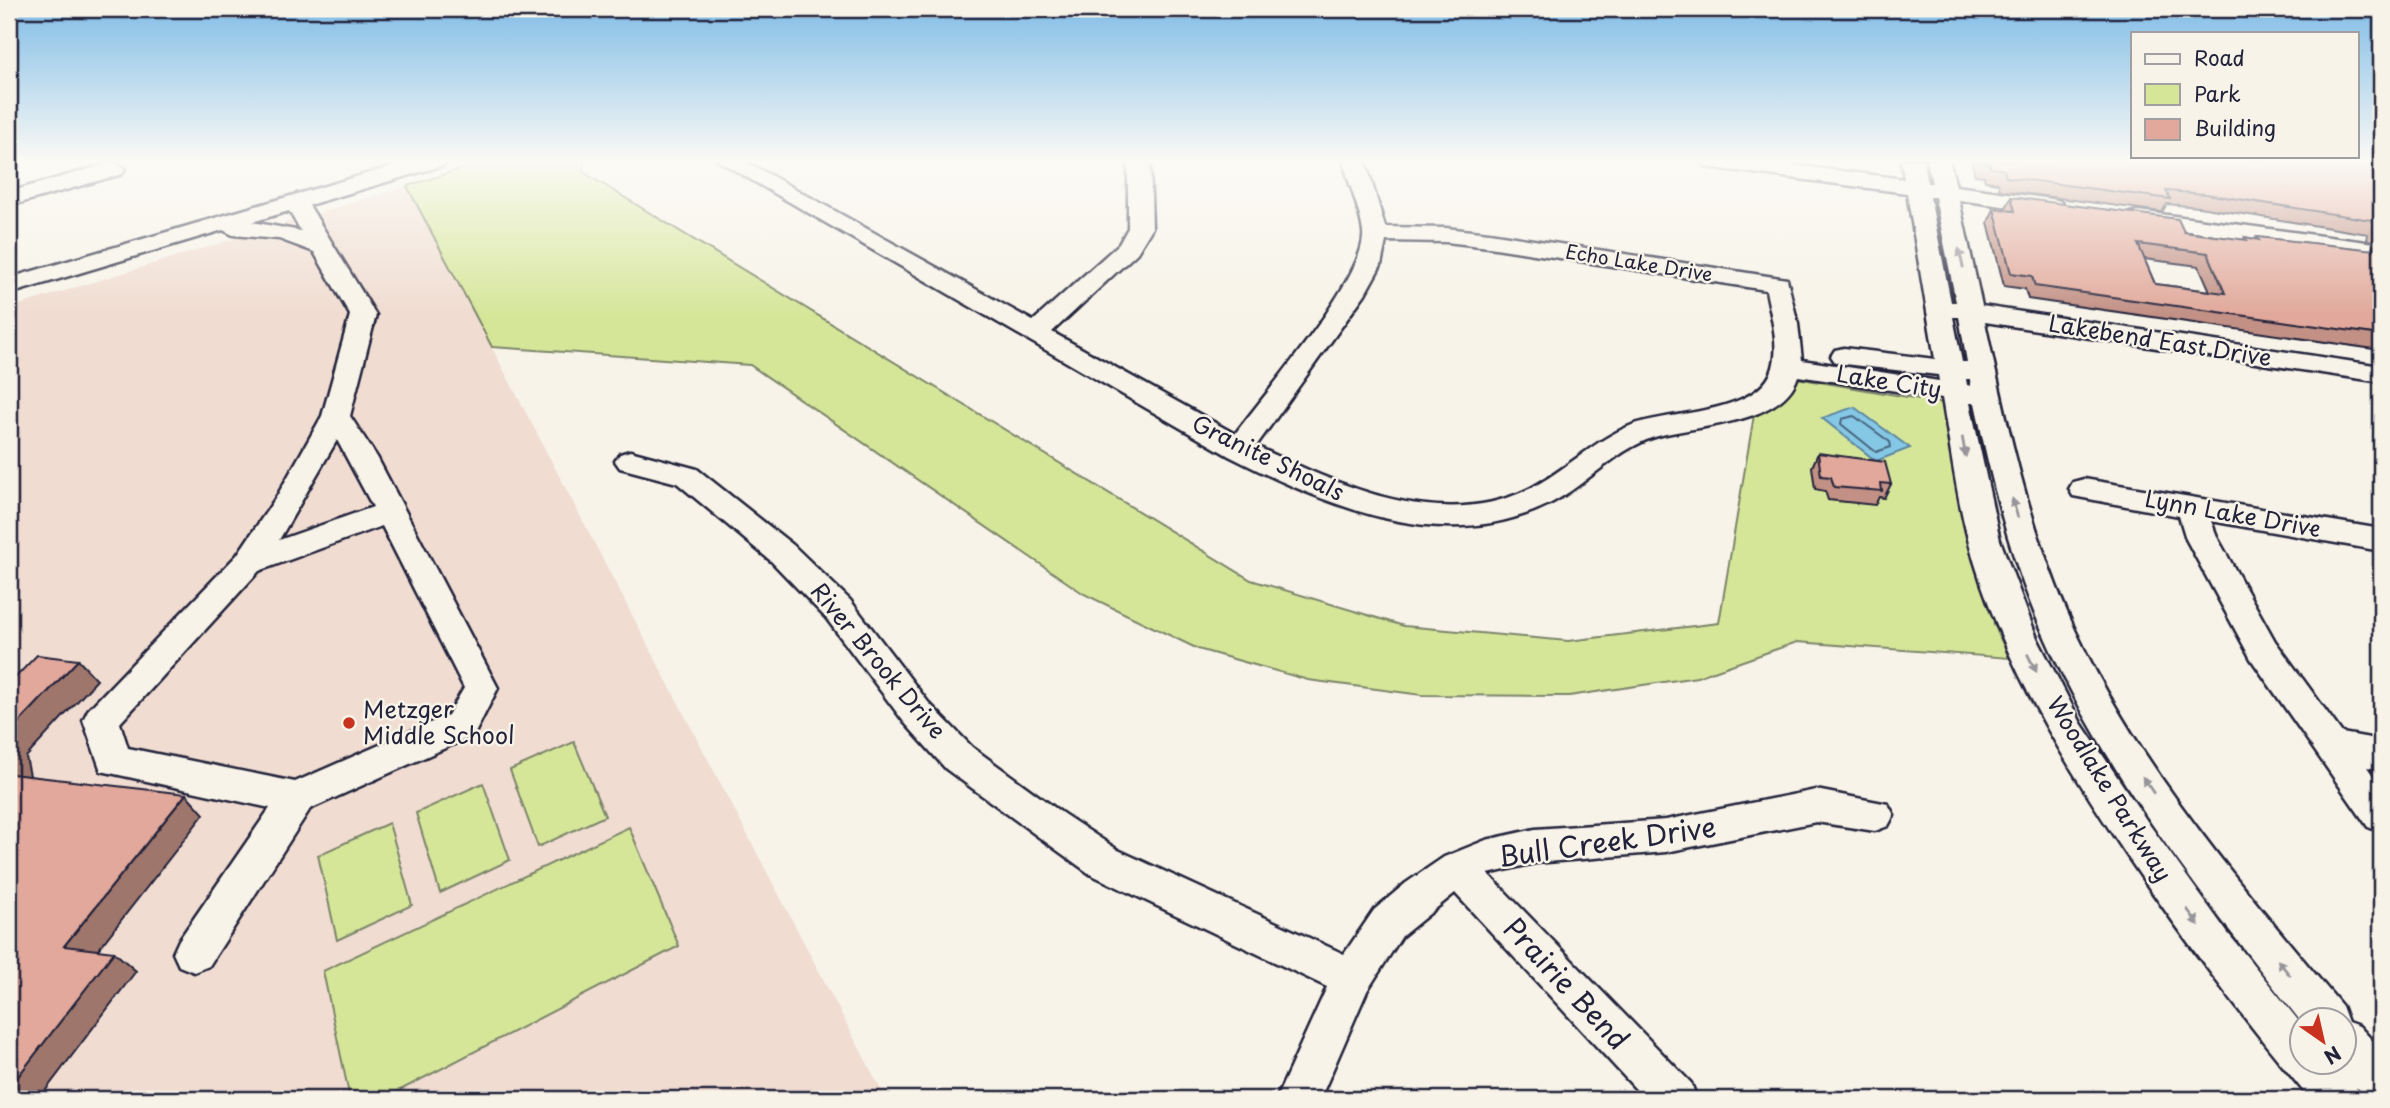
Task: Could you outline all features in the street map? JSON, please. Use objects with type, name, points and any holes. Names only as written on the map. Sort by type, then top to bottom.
[{"type":"street","points":[[9,286],[263,212]]},
{"type":"street","points":[[297,798],[114,760],[102,720],[248,562],[290,500],[336,416],[363,315],[302,212]]},
{"type":"street","points":[[322,247],[324,222],[330,212]]},
{"type":"street","name":"Granite Shoals","points":[[821,212],[1239,449],[1303,481],[1348,499],[1391,510],[1448,517],[1487,513],[1537,498],[1561,485],[1611,448],[1644,431],[1747,408],[1778,387],[1788,356]]},
{"type":"street","points":[[1036,332],[1128,248],[1140,228],[1140,212]]},
{"type":"street","points":[[1239,449],[1364,277],[1374,247],[1375,234],[1369,212]]},
{"type":"street","name":"Woodlake Parkway","points":[[1921,212],[1968,467],[1990,555],[2020,638],[2068,733],[2135,836],[2213,945],[2288,1040]]},
{"type":"street","name":"Woodlake Parkway","points":[[1950,212],[2003,466],[2032,559],[2064,642],[2113,734],[2179,832],[2316,1006]]},
{"type":"street","points":[[2118,215],[2381,251]]},
{"type":"street","points":[[207,228],[264,228],[297,236],[322,247]]},
{"type":"street","name":"Echo Lake Drive","points":[[1375,234],[1446,234],[1778,284],[1788,356]]},
{"type":"street","name":"Lakebend East Drive","points":[[1939,307],[2381,374]]},
{"type":"street","name":"Lake City","points":[[1788,356],[1987,385]]},
{"type":"street","points":[[194,953],[297,798],[461,725],[481,688],[391,512],[336,416]]},
{"type":"street","name":"River Brook Drive","points":[[630,461],[687,476],[782,553],[838,609],[916,712],[959,758],[1049,824],[1104,862],[1352,978]]},
{"type":"street","name":"Lynn Lake Drive","points":[[2084,489],[2381,540]]},
{"type":"street","points":[[2191,507],[2202,539],[2240,612],[2381,816]]},
{"type":"street","points":[[248,562],[391,512]]},
{"type":"street","points":[[1990,555],[2032,559]]},
{"type":"street","points":[[2331,745],[2381,755]]},
{"type":"street","name":"Bull Creek Drive","points":[[1298,1099],[1352,978],[1388,923],[1420,895],[1458,869],[1486,857],[1535,846],[1666,836],[1816,806],[1875,815]]},
{"type":"street","name":"Prairie Bend","points":[[1458,869],[1675,1099]]},
{"type":"street","points":[[2358,1057],[2381,1082]]},
{"type":"street","points":[[2319,1076],[2339,1099]]},
{"type":"shaded area","name":"Metzger Middle School","points":[[323,212],[420,212],[886,1099],[9,1099],[9,308]]},
{"type":"green space","points":[[421,212],[648,212],[1251,580],[1404,626],[1568,641],[1719,623],[1754,415],[1796,378],[1943,403],[2004,625],[1994,624],[2009,658],[1797,642],[1697,677],[1569,696],[1422,695],[1308,680],[1198,649],[1084,594],[750,365],[492,347]]},
{"type":"green space","points":[[574,742],[605,816],[538,847],[510,770]]},
{"type":"green space","points":[[483,783],[510,860],[440,893],[416,813]]},
{"type":"green space","points":[[389,823],[412,905],[337,940],[318,855]]},
{"type":"green space","points":[[629,827],[679,946],[383,1099],[350,1099],[323,971]]},
{"type":"water","points":[[1854,407],[1910,448],[1876,461],[1822,418]]},
{"type":"building","points":[[1995,212],[2123,212],[2178,219],[2184,232],[2374,250],[2374,245],[2381,246],[2381,335],[2035,286],[2032,276],[2011,273]],"holes":[[[2138,244],[2208,253],[2225,293],[2155,284]]]},
{"type":"building","points":[[2319,212],[2381,212],[2381,227],[2377,227],[2378,221]]},
{"type":"building","points":[[1818,453],[1885,462],[1891,484],[1881,483],[1882,491],[1834,487],[1831,477],[1821,476]]},
{"type":"building","points":[[37,655],[78,660],[9,733],[9,684]]},
{"type":"building","points":[[9,757],[12,774],[186,794],[64,946],[114,952],[9,1088]]},
{"type":"place","name":"Metzger Middle School","points":[[349,723]]}]
